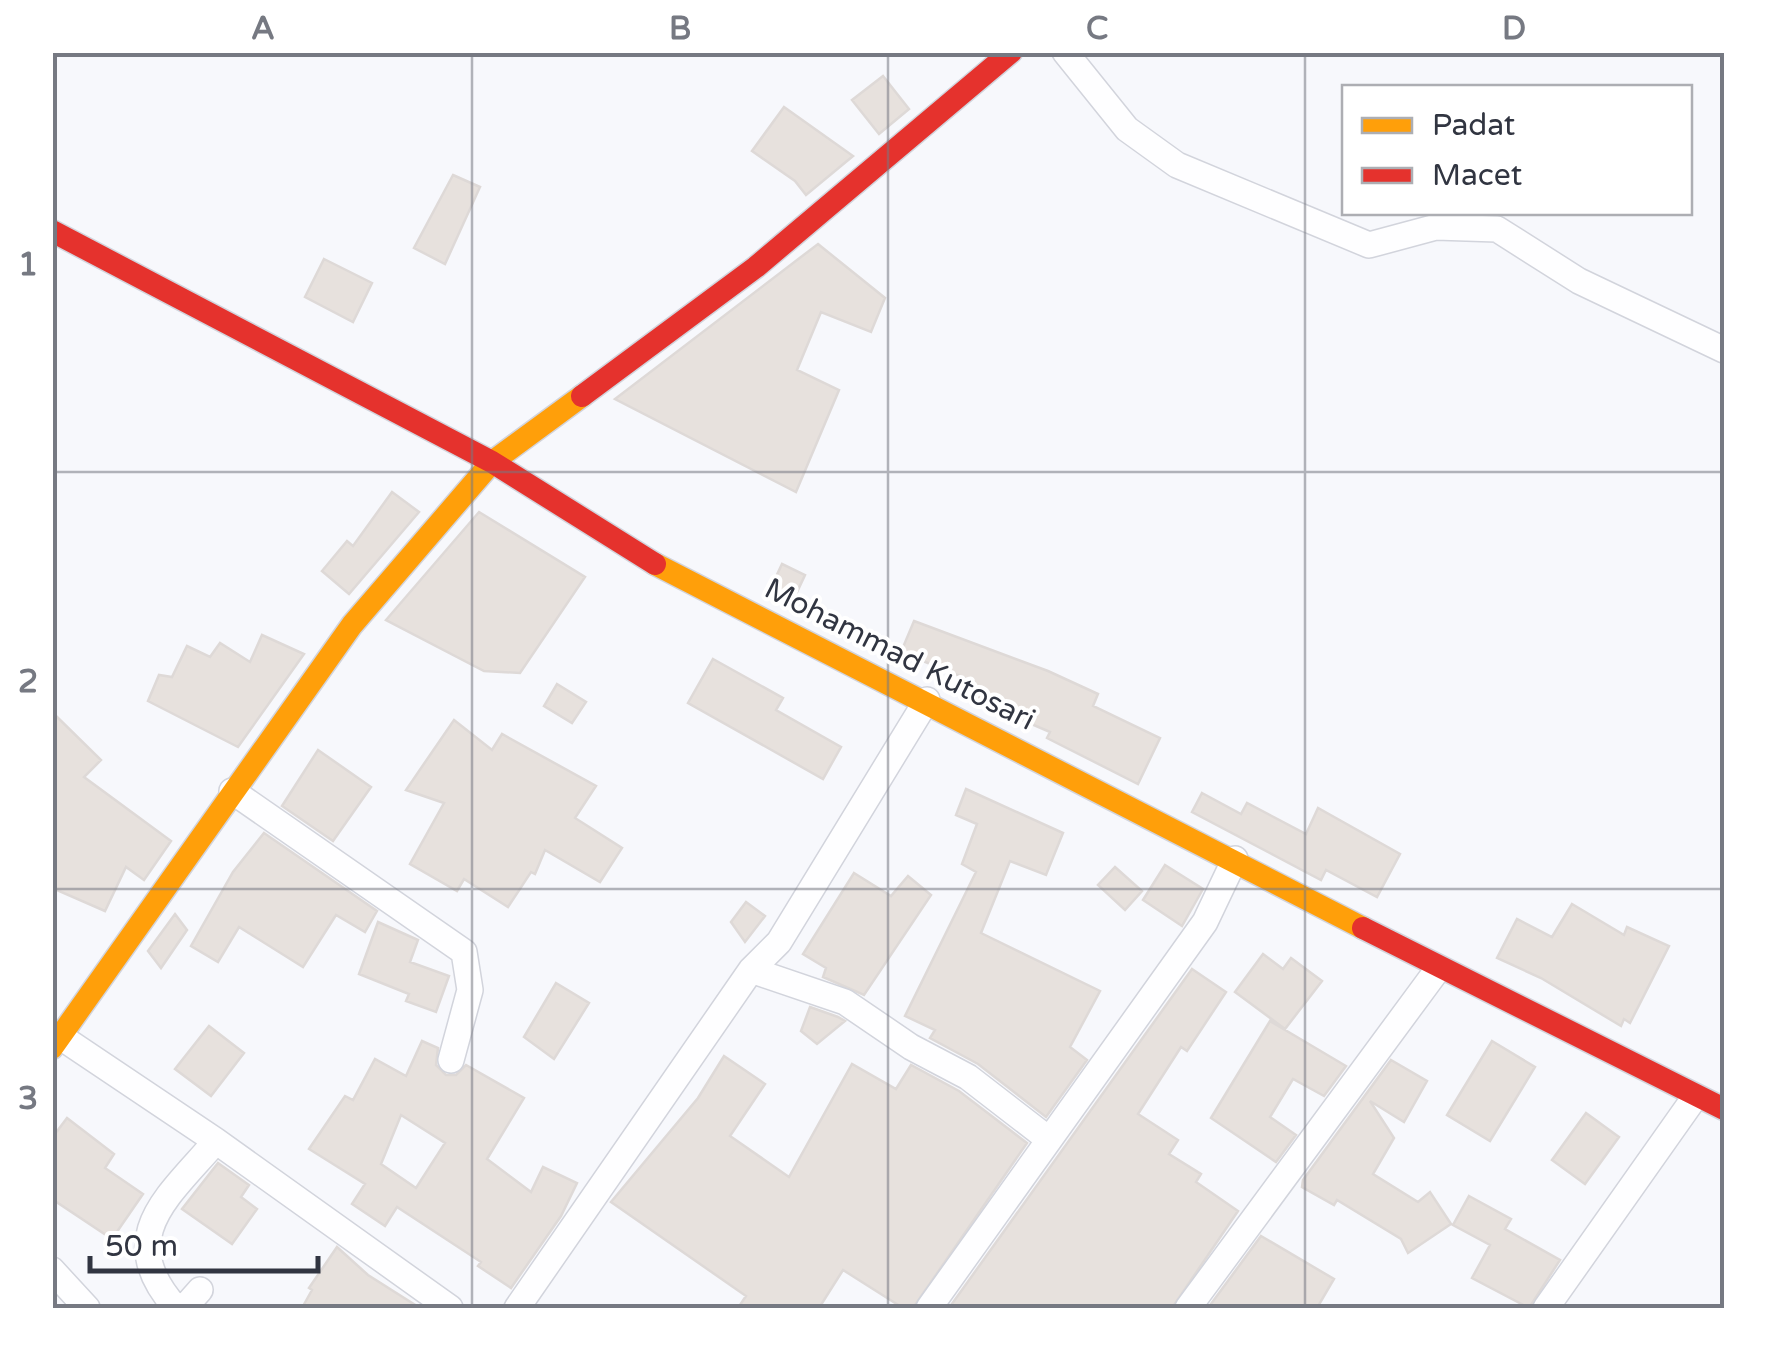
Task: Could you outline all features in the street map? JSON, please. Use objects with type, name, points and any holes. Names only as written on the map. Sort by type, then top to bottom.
[{"type":"street","points":[[450,1308],[216,1141],[57,1043],[352,625],[492,462],[756,266],[1011,52]]},
{"type":"street","points":[[1065,52],[1127,129],[1177,165],[1368,245],[1436,227],[1497,229],[1579,281],[1724,350]]},
{"type":"street","name":"Mohammad Kutosari","points":[[54,234],[492,462],[632,552],[927,700],[1438,969],[1724,1109]]},
{"type":"street","points":[[517,1308],[751,970],[779,942],[927,700]]},
{"type":"street","points":[[232,791],[464,952],[470,990],[451,1060]]},
{"type":"street","points":[[929,1308],[1047,1138],[1206,922],[1234,859]]},
{"type":"street","points":[[1188,1308],[1438,969]]},
{"type":"street","points":[[751,970],[846,1002],[912,1048],[968,1078],[1047,1138]]},
{"type":"street","points":[[1546,1308],[1695,1096]]},
{"type":"street","points":[[176,1308],[150,1268],[146,1237],[164,1202],[216,1141]]},
{"type":"street","points":[[52,1270],[87,1308]]},
{"type":"building","points":[[883,76],[909,109],[879,134],[852,100]]},
{"type":"building","points":[[784,107],[853,156],[806,195],[795,181],[752,151]]},
{"type":"building","points":[[453,175],[480,187],[445,264],[414,248]]},
{"type":"building","points":[[818,244],[885,298],[871,332],[821,312],[797,370],[839,390],[796,492],[615,399]]},
{"type":"building","points":[[324,259],[372,283],[353,322],[305,297]]},
{"type":"building","points":[[392,492],[419,512],[349,594],[322,571],[347,541],[353,546]]},
{"type":"building","points":[[479,512],[585,577],[520,673],[484,671],[386,620]]},
{"type":"building","points":[[782,564],[805,575],[790,607],[767,596]]},
{"type":"building","points":[[914,621],[1098,694],[1093,706],[1160,738],[1138,784],[1047,738],[1050,732],[961,694],[967,679],[901,652]]},
{"type":"building","points":[[262,635],[304,654],[238,747],[148,701],[159,675],[172,677],[187,646],[210,657],[220,643],[250,662]]},
{"type":"building","points":[[713,659],[783,698],[776,710],[841,747],[823,779],[688,703]]},
{"type":"building","points":[[557,684],[586,702],[572,723],[544,706]]},
{"type":"building","points":[[52,712],[101,760],[84,777],[171,841],[144,880],[126,867],[105,911],[52,888]]},
{"type":"building","points":[[454,720],[492,750],[502,734],[596,786],[575,818],[622,848],[600,882],[545,850],[535,874],[531,872],[508,907],[464,879],[457,891],[410,864],[444,803],[406,790]]},
{"type":"building","points":[[318,750],[371,787],[333,841],[282,806]]},
{"type":"building","points":[[966,789],[1063,833],[1046,875],[1010,861],[981,933],[1100,991],[1070,1047],[1087,1060],[1046,1117],[978,1064],[930,1038],[935,1030],[905,1016],[976,872],[962,864],[977,824],[956,815]]},
{"type":"building","points":[[1202,793],[1241,814],[1247,803],[1306,834],[1318,808],[1400,854],[1377,897],[1326,870],[1321,880],[1192,812]]},
{"type":"building","points":[[264,833],[377,911],[365,932],[336,915],[303,967],[239,927],[218,962],[191,946],[233,872]]},
{"type":"building","points":[[1165,865],[1203,889],[1182,926],[1143,900]]},
{"type":"building","points":[[1115,867],[1142,891],[1125,910],[1098,885]]},
{"type":"building","points":[[854,873],[891,896],[908,876],[931,895],[864,995],[823,977],[826,968],[803,954]]},
{"type":"building","points":[[746,902],[765,916],[745,942],[731,922]]},
{"type":"building","points":[[1572,904],[1624,935],[1627,927],[1669,946],[1630,1023],[1624,1019],[1621,1026],[1541,978],[1497,958],[1517,919],[1552,937]]},
{"type":"building","points":[[175,914],[187,930],[161,968],[148,951]]},
{"type":"building","points":[[378,922],[418,940],[410,962],[449,976],[436,1012],[406,1001],[409,994],[359,974]]},
{"type":"building","points":[[1263,954],[1283,969],[1291,958],[1322,981],[1285,1029],[1235,992]]},
{"type":"building","points":[[1192,969],[1226,992],[1187,1051],[1181,1047],[1138,1114],[1178,1140],[1169,1154],[1201,1174],[1196,1182],[1238,1211],[1172,1308],[949,1308]]},
{"type":"building","points":[[556,983],[589,1003],[554,1059],[524,1037]]},
{"type":"building","points":[[810,1007],[845,1021],[817,1044],[801,1031]]},
{"type":"building","points":[[1270,1021],[1346,1066],[1324,1096],[1293,1079],[1270,1117],[1296,1135],[1276,1162],[1211,1118]]},
{"type":"building","points":[[209,1026],[244,1053],[211,1096],[175,1069]]},
{"type":"building","points":[[422,1041],[438,1048],[436,1065],[446,1075],[456,1075],[466,1065],[524,1098],[487,1159],[531,1192],[543,1167],[577,1183],[561,1216],[511,1288],[478,1266],[481,1262],[397,1207],[385,1226],[352,1204],[365,1184],[309,1149],[345,1096],[353,1100],[375,1059],[406,1076]],"holes":[[[401,1115],[445,1143],[416,1188],[381,1164]]]},
{"type":"building","points":[[1492,1041],[1535,1067],[1490,1141],[1447,1115]]},
{"type":"building","points":[[724,1056],[765,1084],[730,1136],[789,1177],[852,1064],[896,1089],[911,1065],[959,1091],[1027,1143],[913,1308],[903,1308],[843,1270],[819,1308],[738,1308],[746,1296],[611,1202],[698,1098]]},
{"type":"building","points":[[1391,1060],[1427,1081],[1404,1122],[1370,1101],[1394,1138],[1373,1174],[1418,1202],[1430,1192],[1451,1224],[1408,1253],[1401,1239],[1337,1200],[1334,1205],[1302,1187],[1303,1180]]},
{"type":"building","points":[[1586,1113],[1619,1137],[1585,1184],[1552,1160]]},
{"type":"building","points":[[67,1118],[114,1154],[105,1168],[143,1194],[112,1239],[52,1199],[52,1138]]},
{"type":"building","points":[[218,1163],[249,1185],[241,1197],[257,1209],[232,1244],[182,1209]]},
{"type":"building","points":[[1469,1196],[1511,1219],[1505,1229],[1560,1260],[1529,1308],[1472,1278],[1490,1245],[1453,1225]]},
{"type":"building","points":[[1261,1236],[1334,1279],[1317,1308],[1208,1308]]},
{"type":"building","points":[[337,1247],[368,1275],[420,1308],[302,1308],[312,1290],[309,1288]]},
{"type":"traffic: slow","points":[[52,1048],[352,625],[492,462],[582,396]]},
{"type":"traffic: slow","points":[[655,564],[1363,928]]},
{"type":"traffic: jam","points":[[582,396],[756,267],[1011,52]]},
{"type":"traffic: jam","points":[[52,231],[492,462],[655,564]]},
{"type":"traffic: jam","points":[[1363,928],[1724,1109]]}]
